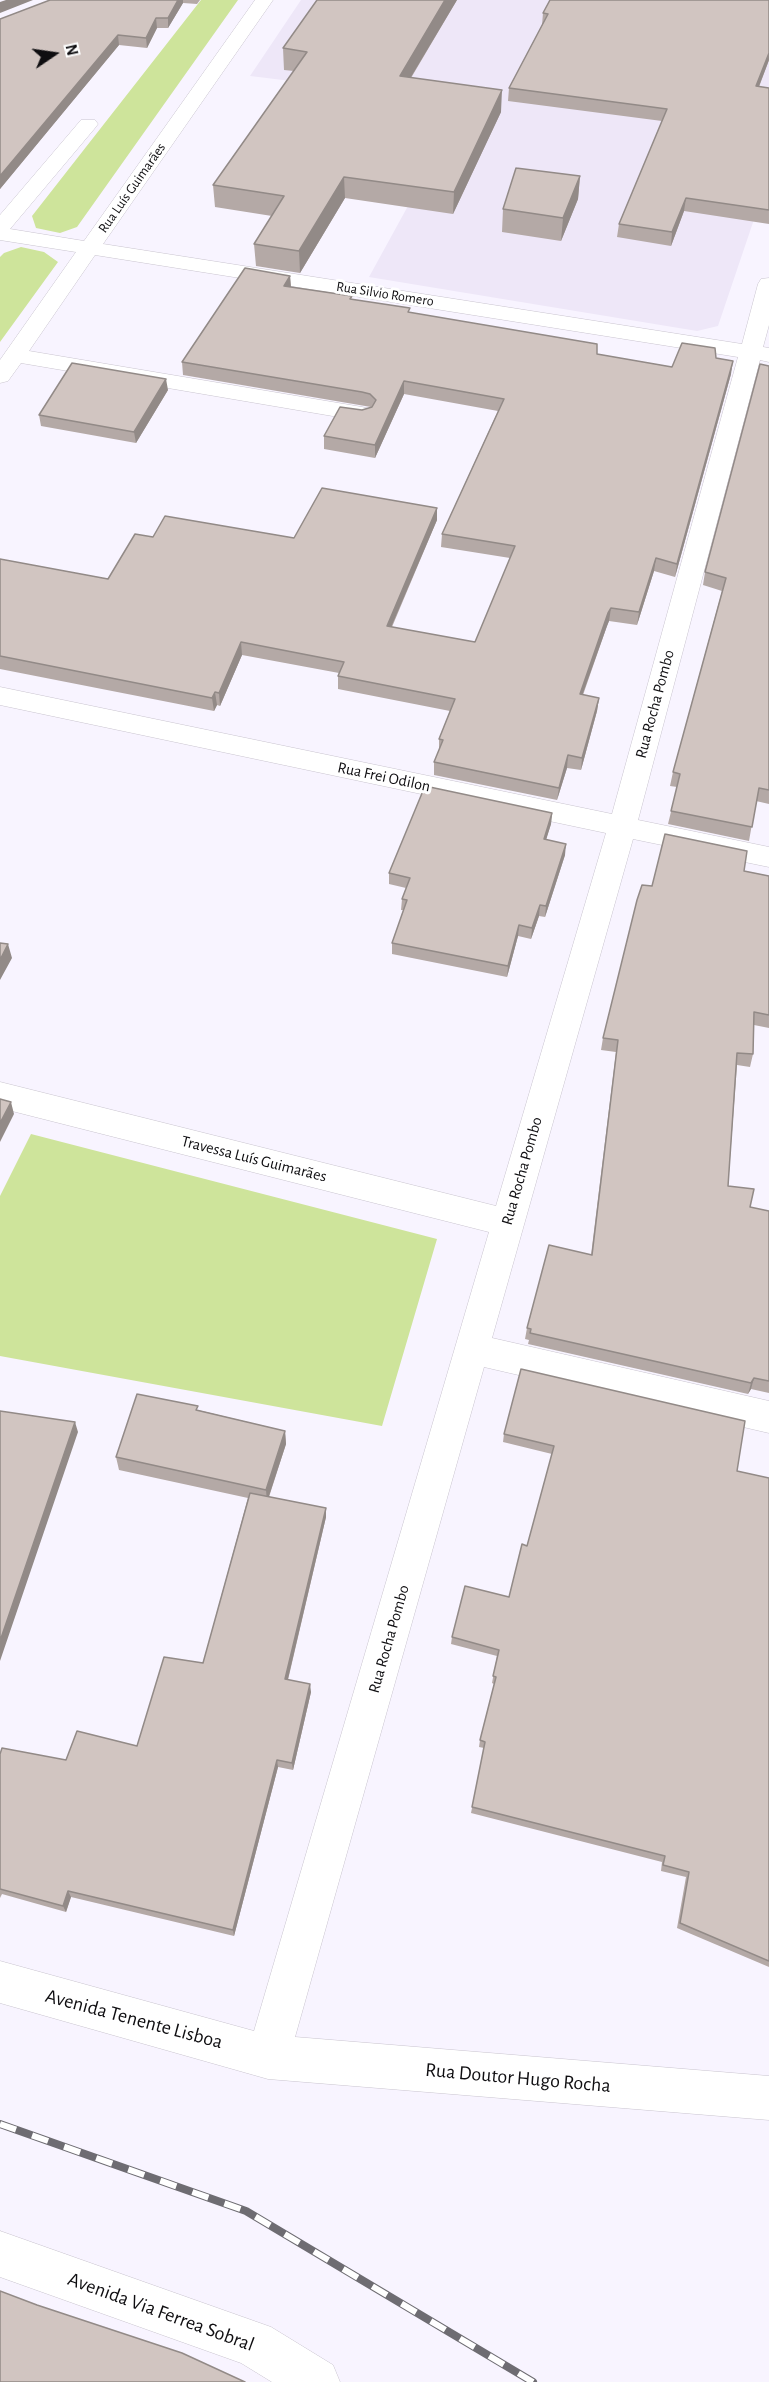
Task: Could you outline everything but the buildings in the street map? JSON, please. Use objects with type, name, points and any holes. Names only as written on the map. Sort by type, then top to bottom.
[{"type":"street","name":"Rua Luís Guimarães","points":[[0,376],[264,0]]},
{"type":"street","points":[[0,228],[88,124]]},
{"type":"street","name":"Rua Silvio Romero","points":[[0,234],[759,353]]},
{"type":"street","name":"Rua Rocha Pombo","points":[[268,2056],[759,353],[769,284]]},
{"type":"street","points":[[15,355],[362,414]]},
{"type":"street","name":"Rua Frei Odilon","points":[[0,696],[769,857]]},
{"type":"street","name":"Travessa Luís Guimarães","points":[[0,1095],[507,1223]]},
{"type":"street","points":[[473,1349],[769,1417]]},
{"type":"street","name":"Avenida Tenente Lisboa","points":[[0,1982],[268,2056]]},
{"type":"street","name":"Rua Doutor Hugo Rocha","points":[[268,2056],[769,2098]]},
{"type":"street","name":"Avenida Via Ferrea Sobral","points":[[0,2254],[254,2344],[316,2382]]},
{"type":"shaded area","points":[[301,0],[769,0],[769,175],[718,326],[697,331],[369,277],[465,102],[250,76]]},
{"type":"green space","points":[[201,0],[238,0],[77,227],[60,233],[36,228],[32,216]]},
{"type":"green space","points":[[21,247],[44,252],[58,262],[0,342],[0,257],[4,253]]},
{"type":"green space","points":[[31,1134],[437,1239],[382,1426],[0,1356],[0,1196]]},
{"type":"railway","points":[[0,2124],[246,2211],[533,2382]]}]
